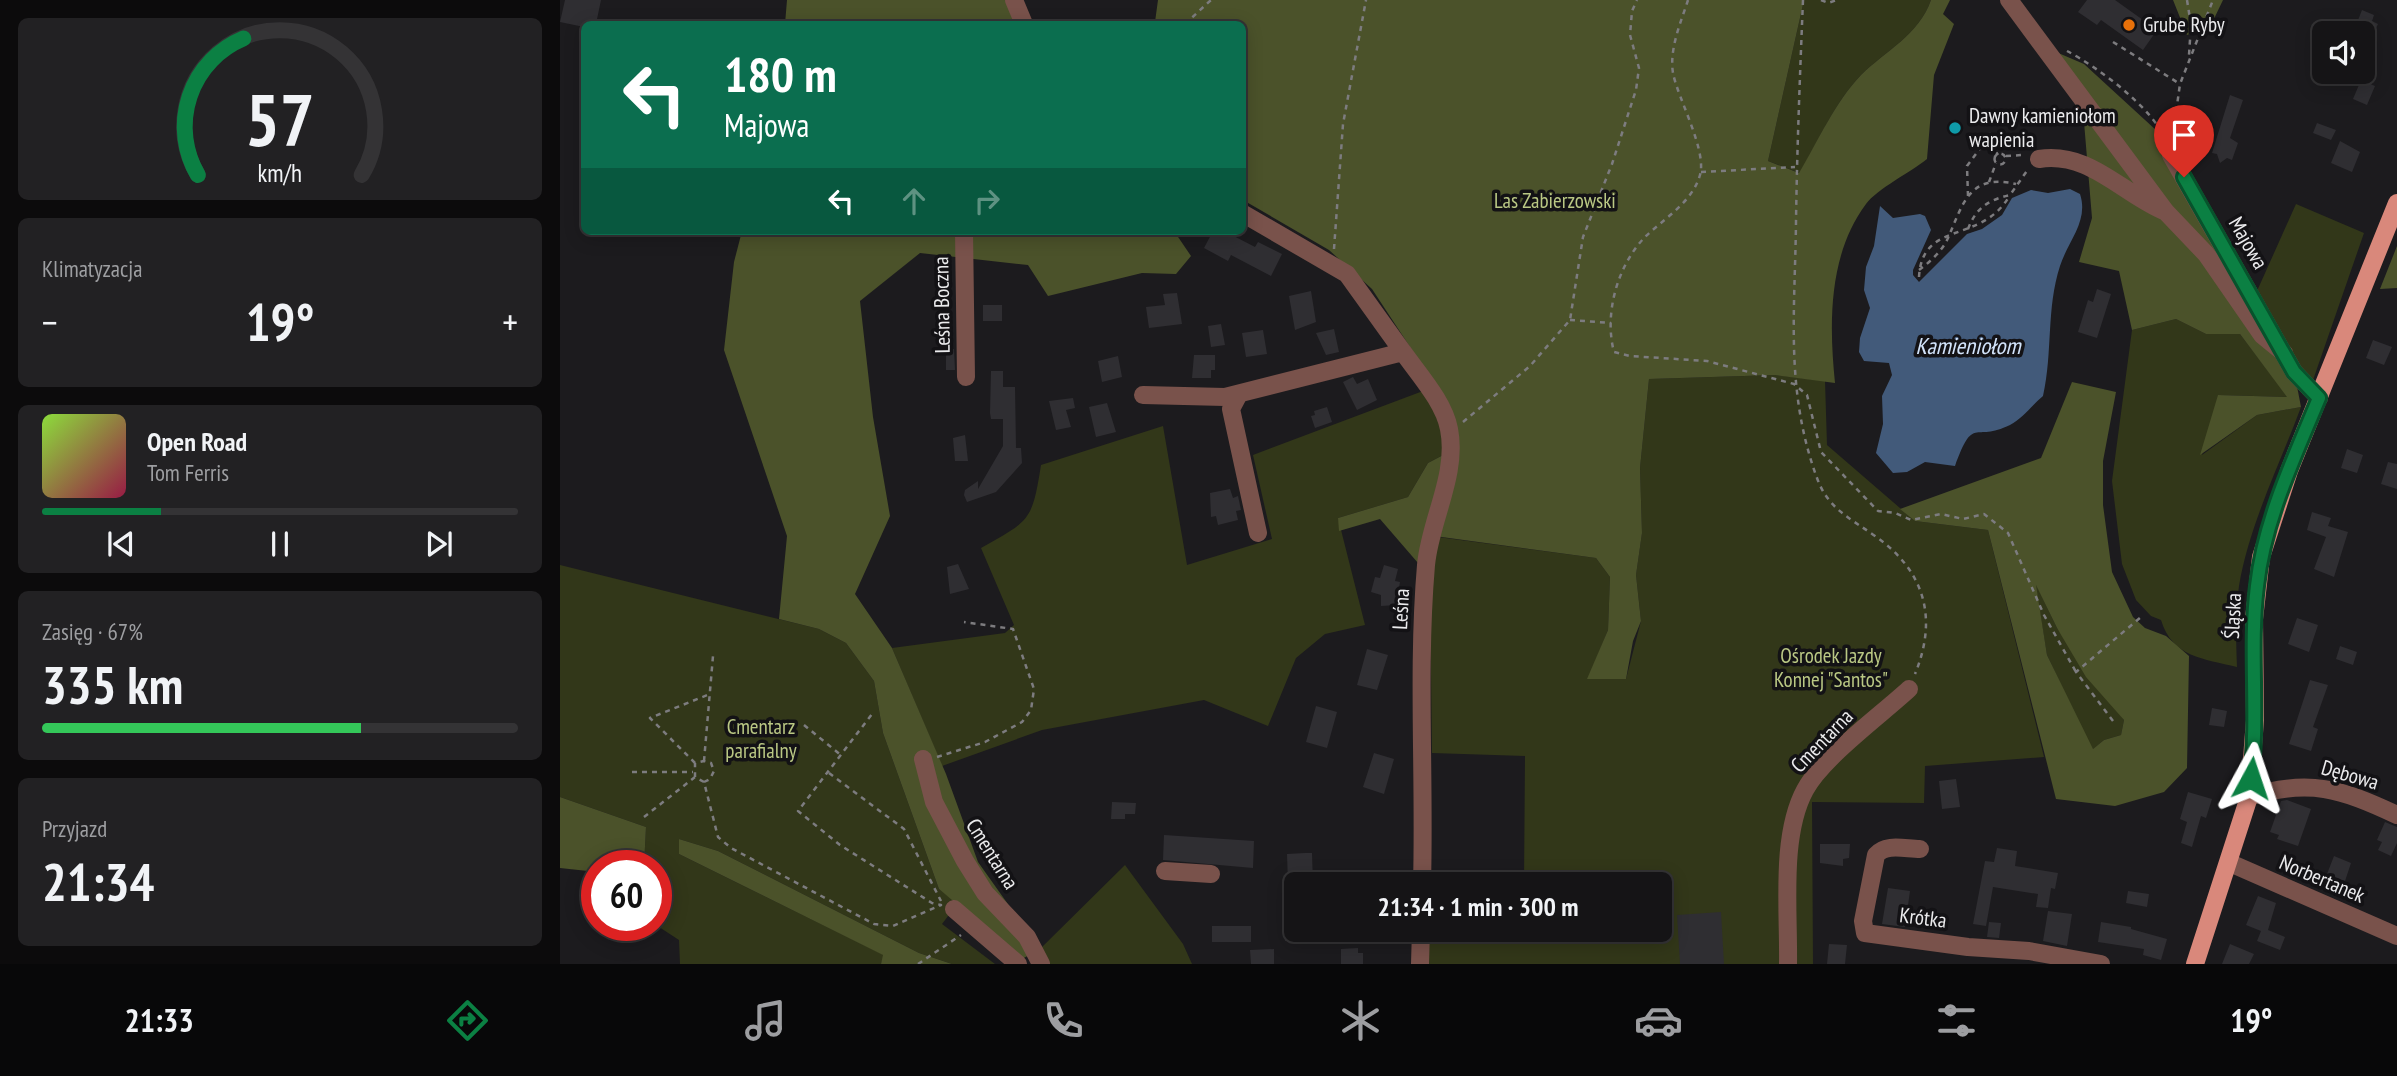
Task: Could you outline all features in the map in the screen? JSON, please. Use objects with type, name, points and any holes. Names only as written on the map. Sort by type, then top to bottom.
[{"type":"main road","name":"Śląska","points":[[2195,964],[2230,863],[2249,797],[2255,720],[2254,619],[2261,557],[2289,471],[2395,211]]},
{"type":"street","points":[[1014,0],[1023,21]]},
{"type":"street","points":[[2009,0],[2166,212],[2206,254],[2262,335],[2284,352]]},
{"type":"street","name":"Majowa","points":[[2171,155],[2294,372],[2319,398]]},
{"type":"street","points":[[2037,161],[2059,156],[2074,159],[2093,167],[2141,201],[2166,212]]},
{"type":"street","name":"Leśna","points":[[1246,215],[1348,274],[1443,411],[1450,433],[1451,450],[1446,478],[1426,561],[1422,649],[1422,872]]},
{"type":"street","name":"Leśna Boczna","points":[[964,235],[966,377]]},
{"type":"street","points":[[2242,279],[2254,264]]},
{"type":"street","points":[[1143,395],[1225,397],[1403,352]]},
{"type":"street","points":[[1239,394],[1231,409],[1258,533]]},
{"type":"street","name":"Cmentarna","points":[[1787,964],[1791,826],[1806,788],[1833,758],[1909,690]]},
{"type":"street","name":"Cmentarna","points":[[923,759],[934,802],[965,861],[985,893],[1027,937],[1041,964]]},
{"type":"street","name":"Dębowa","points":[[2249,797],[2281,787],[2309,786],[2356,796],[2397,815]]},
{"type":"street","name":"Krótka","points":[[1920,849],[1881,849],[1876,855],[1863,921],[1865,933],[1968,947],[2029,951],[2101,964]]},
{"type":"street","name":"Norbertanek","points":[[2230,863],[2397,936]]},
{"type":"street","points":[[1166,871],[1211,874]]},
{"type":"street","points":[[948,907],[1018,964]]},
{"type":"street","points":[[1420,942],[1420,964]]},
{"type":"path","points":[[1188,21],[1211,0]]},
{"type":"path","points":[[1329,263],[1336,242],[1343,124],[1366,0]]},
{"type":"path","points":[[1450,433],[1530,366],[1570,320],[1583,237],[1612,164],[1636,90],[1639,68],[1630,35],[1632,11],[1637,0]]},
{"type":"path","points":[[1688,0],[1673,56],[1673,73],[1695,140],[1701,172],[1694,190],[1644,239],[1624,266],[1614,295],[1611,323],[1615,352],[1621,356],[1707,360],[1794,384],[1807,395],[1821,452],[1878,511],[1895,513],[1911,520],[1941,514],[1963,519],[1984,514],[2008,533],[2044,615],[2076,672],[2113,721]]},
{"type":"path","points":[[1803,0],[1794,384],[1808,453],[1822,491],[1835,510],[1876,536],[1910,566],[1921,590],[1927,622],[1922,658],[1909,690]]},
{"type":"path","points":[[1821,0],[1828,3],[1837,0]]},
{"type":"path","points":[[2187,0],[2191,25],[2189,58]]},
{"type":"path","points":[[2171,155],[2180,84],[2213,0]]},
{"type":"path","points":[[2036,33],[2088,62],[2130,97],[2161,129],[2171,155]]},
{"type":"path","points":[[2113,42],[2180,84]]},
{"type":"path","points":[[1968,197],[1967,166],[1984,143],[1983,136],[1989,134],[1993,139],[1991,144],[1998,155],[1989,183]]},
{"type":"path","points":[[1984,143],[1991,144]]},
{"type":"path","points":[[1919,277],[1926,250],[1949,234],[1968,230],[1994,217],[2016,184],[2037,161],[2022,155],[1998,155]]},
{"type":"path","points":[[1996,163],[2003,164],[2005,156]]},
{"type":"path","points":[[1701,172],[1797,167]]},
{"type":"path","points":[[1919,270],[1929,263],[1949,234],[1957,211],[1968,197],[1996,181],[2016,184]]},
{"type":"path","points":[[1968,230],[1977,210],[1984,204],[2010,195]]},
{"type":"path","points":[[1570,320],[1611,323]]},
{"type":"path","points":[[2076,672],[2141,618]]},
{"type":"path","points":[[923,759],[985,742],[1022,722],[1031,710],[1034,689],[1013,629],[964,622]]},
{"type":"path","points":[[704,761],[713,656]]},
{"type":"path","points":[[695,764],[650,718],[709,694]]},
{"type":"path","points":[[872,714],[798,811],[840,845],[932,902],[948,907]]},
{"type":"path","points":[[804,725],[842,756]]},
{"type":"path","points":[[695,764],[704,761],[711,763],[714,771],[710,779],[704,782]]},
{"type":"path","points":[[695,764],[693,772],[695,777],[704,782],[718,837],[731,848],[874,924],[893,926],[948,907]]},
{"type":"path","points":[[632,772],[693,772]]},
{"type":"path","points":[[829,773],[904,829],[931,885],[948,907]]},
{"type":"path","points":[[644,817],[695,777]]},
{"type":"path","points":[[918,964],[975,927]]},
{"type":"green space","points":[[787,0],[1007,0],[1016,21],[785,21]]},
{"type":"green space","name":"Las Zabierzowski","points":[[1158,0],[1804,0],[1768,161],[1799,173],[1835,109],[1861,75],[1910,33],[1926,12],[1931,0],[1950,0],[1943,14],[1954,24],[1934,75],[1927,159],[1871,198],[1844,245],[1838,267],[1832,314],[1835,383],[1775,375],[1649,379],[1640,468],[1642,533],[1636,575],[1641,621],[1633,641],[1626,679],[1587,679],[1608,630],[1610,577],[1596,558],[1427,535],[1418,563],[1380,519],[1339,531],[1338,518],[1408,497],[1428,463],[1447,453],[1435,385],[1372,289],[1329,250],[1246,202],[1246,21],[1155,21]]},
{"type":"green space","points":[[1804,0],[1931,0],[1926,12],[1910,33],[1870,66],[1843,97],[1800,173],[1768,161]]},
{"type":"green space","points":[[2173,0],[2223,0],[2211,25],[2187,35]]},
{"type":"green space","points":[[2056,52],[2084,64],[2157,131],[2165,143],[2166,157],[2267,334],[2167,206]]},
{"type":"green space","points":[[2083,110],[2202,256],[2296,381],[2301,407],[2257,415],[2200,455],[2218,395],[2287,397],[2240,334],[2206,334],[2176,319],[2132,330],[2119,271],[2079,262],[2092,218]]},
{"type":"green space","points":[[2296,204],[2364,233],[2312,383],[2298,365],[2257,291]]},
{"type":"green space","points":[[741,235],[1177,235],[1191,256],[1176,274],[1142,273],[1048,296],[1028,265],[920,253],[860,301],[873,417],[890,516],[855,594],[892,648],[946,774],[978,862],[1040,949],[1022,959],[939,889],[883,733],[874,681],[846,643],[819,629],[779,619],[787,536],[724,350],[734,262]]},
{"type":"green space","points":[[2397,246],[2397,288],[2380,289]]},
{"type":"green space","points":[[2176,319],[2206,334],[2240,334],[2288,397],[2219,395],[2202,455],[2257,415],[2301,407],[2257,518],[2244,563],[2237,606],[2237,667],[2201,658],[2181,649],[2173,642],[2161,620],[2151,616],[2136,600],[2122,564],[2112,481],[2132,330]]},
{"type":"green space","name":"Ośrodek Jazdy Konnej \"Santos\"","points":[[1775,375],[1825,381],[1827,445],[1915,521],[1988,530],[2044,757],[1925,766],[1924,803],[1812,802],[1813,964],[1426,964],[1427,942],[1672,942],[1672,872],[1524,872],[1525,756],[1432,753],[1430,595],[1438,537],[1596,558],[1610,577],[1608,630],[1588,679],[1626,679],[1641,621],[1636,575],[1642,533],[1640,468],[1649,379]]},
{"type":"green space","points":[[2072,382],[2116,392],[2103,461],[2103,505],[2112,572],[2133,617],[2145,628],[2166,636],[2189,656],[2187,768],[2164,792],[2115,806],[2056,799],[1988,530],[1915,521],[1900,509],[2041,458]],"holes":[[[2036,585],[2086,677],[2124,720],[2121,735],[2104,740],[2093,749],[2047,655]]]},
{"type":"green space","points":[[1423,391],[1442,425],[1447,453],[1428,463],[1408,497],[1338,518],[1365,625],[1325,634],[1296,658],[1268,726],[1204,700],[1042,730],[942,766],[892,648],[1005,633],[1014,625],[981,548],[1010,531],[1026,517],[1035,498],[1041,465],[1163,426],[1187,565],[1272,539],[1253,455]]},
{"type":"green space","name":"Cmentarz parafialny","points":[[560,565],[819,629],[846,643],[874,681],[883,733],[939,889],[958,903],[942,924],[995,964],[952,964],[919,953],[718,851],[679,839],[679,854],[884,955],[881,964],[680,964],[679,940],[672,935],[672,850],[645,850],[646,827],[560,797]]},
{"type":"green space","points":[[2035,582],[2057,628],[2124,720],[2121,735],[2104,740],[2092,750],[2047,655]]},
{"type":"green space","points":[[560,797],[646,827],[645,850],[581,850],[581,870],[560,868]]},
{"type":"green space","points":[[679,839],[718,851],[919,953],[952,964],[881,964],[883,955],[679,854]]},
{"type":"green space","points":[[1125,865],[1183,944],[1192,964],[1048,964],[1040,949]]},
{"type":"water","name":"Kamieniołom","points":[[2070,189],[2080,194],[2082,213],[2056,282],[2043,396],[2010,425],[1971,435],[1966,440],[1955,466],[1925,462],[1907,472],[1893,473],[1876,453],[1883,424],[1882,396],[1892,375],[1889,363],[1864,361],[1859,352],[1860,338],[1870,308],[1864,290],[1866,267],[1874,246],[1880,206],[1893,218],[1920,214],[1925,216],[1931,230],[1913,270],[1913,275],[1919,282],[1967,234],[1982,229],[2002,215],[2012,198],[2031,190],[2048,193]]},
{"type":"building","points":[[565,0],[601,0],[597,21],[581,21],[581,26],[560,22]]},
{"type":"building","name":"Grube Ryby","points":[[2087,0],[2115,0],[2157,30],[2143,50],[2101,20],[2097,25],[2078,12]]},
{"type":"building","points":[[2362,10],[2374,15],[2372,21],[2358,21]]},
{"type":"building","points":[[2359,84],[2375,86],[2367,105],[2353,99]]},
{"type":"building","points":[[2230,95],[2243,100],[2230,138],[2238,143],[2232,160],[2227,158],[2220,163],[2217,154],[2212,153]]},
{"type":"building","points":[[2317,123],[2336,130],[2331,140],[2313,133]]},
{"type":"building","points":[[2340,141],[2360,152],[2352,172],[2331,163]]},
{"type":"building","points":[[1211,235],[1232,235],[1255,247],[1258,242],[1282,254],[1271,276],[1231,255],[1228,261],[1204,248]]},
{"type":"building","points":[[2097,289],[2111,294],[2097,338],[2078,332],[2088,300],[2093,302]]},
{"type":"building","points":[[1311,291],[1316,322],[1295,330],[1289,296]]},
{"type":"building","points":[[1177,293],[1182,324],[1149,328],[1146,307],[1165,305],[1163,294]]},
{"type":"building","points":[[983,305],[1002,305],[1002,321],[983,321]]},
{"type":"building","points":[[1221,324],[1225,345],[1211,347],[1208,326]]},
{"type":"building","points":[[1334,329],[1339,352],[1326,355],[1316,333]]},
{"type":"building","points":[[1263,330],[1267,354],[1246,357],[1242,333]]},
{"type":"building","points":[[2373,340],[2392,347],[2384,365],[2366,358]]},
{"type":"building","points":[[946,349],[954,349],[955,370],[946,370]]},
{"type":"building","points":[[1194,355],[1215,355],[1215,370],[1211,370],[1211,378],[1192,378]]},
{"type":"building","points":[[1118,356],[1122,377],[1102,382],[1098,361]]},
{"type":"building","points":[[991,371],[1003,371],[1003,387],[1015,387],[1016,448],[1021,448],[1022,463],[996,492],[967,502],[965,490],[978,481],[978,489],[1003,446],[1003,419],[991,419],[990,413]]},
{"type":"building","points":[[1353,377],[1357,384],[1368,379],[1377,400],[1357,410],[1343,382]]},
{"type":"building","points":[[1073,398],[1075,408],[1066,410],[1071,427],[1056,430],[1049,401]]},
{"type":"building","points":[[1107,403],[1116,432],[1096,437],[1089,407]]},
{"type":"building","points":[[1327,407],[1332,422],[1315,428],[1311,416],[1315,415],[1314,411]]},
{"type":"building","points":[[965,435],[968,461],[955,461],[953,438]]},
{"type":"building","points":[[2347,449],[2363,455],[2357,473],[2341,468]]},
{"type":"building","points":[[2388,462],[2397,464],[2397,489],[2381,484]]},
{"type":"building","points":[[1230,489],[1233,498],[1238,496],[1241,510],[1236,511],[1238,520],[1218,525],[1216,516],[1211,517],[1210,493]]},
{"type":"building","points":[[2312,512],[2331,518],[2328,526],[2348,532],[2334,577],[2314,569],[2326,537],[2307,530]]},
{"type":"building","points":[[958,564],[969,589],[950,594],[947,567]]},
{"type":"building","points":[[1384,565],[1398,569],[1395,581],[1400,582],[1396,605],[1381,606],[1381,595],[1371,592],[1375,577],[1380,578]]},
{"type":"building","points":[[2297,618],[2318,625],[2309,652],[2288,644]]},
{"type":"building","points":[[2340,646],[2357,652],[2353,665],[2336,659]]},
{"type":"building","points":[[1367,649],[1388,655],[1377,690],[1357,685]]},
{"type":"building","points":[[2310,680],[2328,685],[2313,727],[2318,729],[2311,751],[2289,744]]},
{"type":"building","points":[[1316,706],[1337,712],[1327,748],[1306,742]]},
{"type":"building","points":[[2212,708],[2227,711],[2224,727],[2209,725]]},
{"type":"building","points":[[1374,753],[1394,759],[1384,794],[1363,787]]},
{"type":"building","points":[[1956,779],[1960,807],[1942,809],[1939,781]]},
{"type":"building","points":[[2188,792],[2212,799],[2206,818],[2201,816],[2192,847],[2181,843],[2187,822],[2180,819]]},
{"type":"building","points":[[2287,800],[2311,809],[2298,846],[2277,839],[2279,835],[2270,832],[2281,801]]},
{"type":"building","points":[[1112,802],[1136,803],[1135,814],[1125,814],[1125,819],[1111,819]]},
{"type":"building","points":[[2385,822],[2397,827],[2397,843],[2391,856],[2378,850],[2382,842],[2377,840]]},
{"type":"building","points":[[1164,835],[1254,841],[1253,868],[1163,860]]},
{"type":"building","points":[[1820,844],[1850,844],[1849,858],[1843,859],[1843,866],[1820,863]]},
{"type":"building","points":[[1997,848],[2017,851],[2015,866],[2058,873],[2055,889],[2051,888],[2048,908],[2036,907],[2038,894],[1993,887],[1986,926],[1973,924],[1985,861],[1994,862]]},
{"type":"building","points":[[1312,853],[1313,872],[1288,872],[1287,854]]},
{"type":"building","points":[[2334,856],[2351,863],[2345,881],[2327,874]]},
{"type":"building","points":[[1888,888],[1910,891],[1905,927],[1882,924]]},
{"type":"building","points":[[2128,891],[2149,894],[2147,907],[2126,903]]},
{"type":"building","points":[[2258,896],[2276,903],[2268,930],[2285,937],[2280,950],[2257,941],[2261,931],[2246,925]]},
{"type":"building","points":[[2048,911],[2072,914],[2067,946],[2043,941]]},
{"type":"building","points":[[1721,912],[1724,964],[1680,964],[1677,915]]},
{"type":"building","points":[[1989,922],[2001,923],[1999,938],[1987,937]]},
{"type":"building","points":[[2101,922],[2131,927],[2167,939],[2161,960],[2143,955],[2144,949],[2098,942]]},
{"type":"building","points":[[1212,926],[1251,926],[1251,942],[1212,942]]},
{"type":"building","points":[[1829,944],[1847,945],[1845,964],[1827,964]]},
{"type":"building","points":[[2230,944],[2254,954],[2249,964],[2222,964]]},
{"type":"building","points":[[1358,948],[1358,953],[1363,953],[1363,964],[1341,964],[1341,949]]},
{"type":"building","points":[[1274,949],[1274,964],[1251,964],[1250,950]]},
{"type":"place","name":"Grube Ryby","points":[[2129,25]]},
{"type":"place","name":"Dawny kamieniołom wapienia","points":[[1955,128]]},
{"type":"route","points":[[2184,177],[2294,372],[2308,390],[2319,398],[2289,471],[2261,557],[2254,619],[2255,720],[2251,778]]}]
